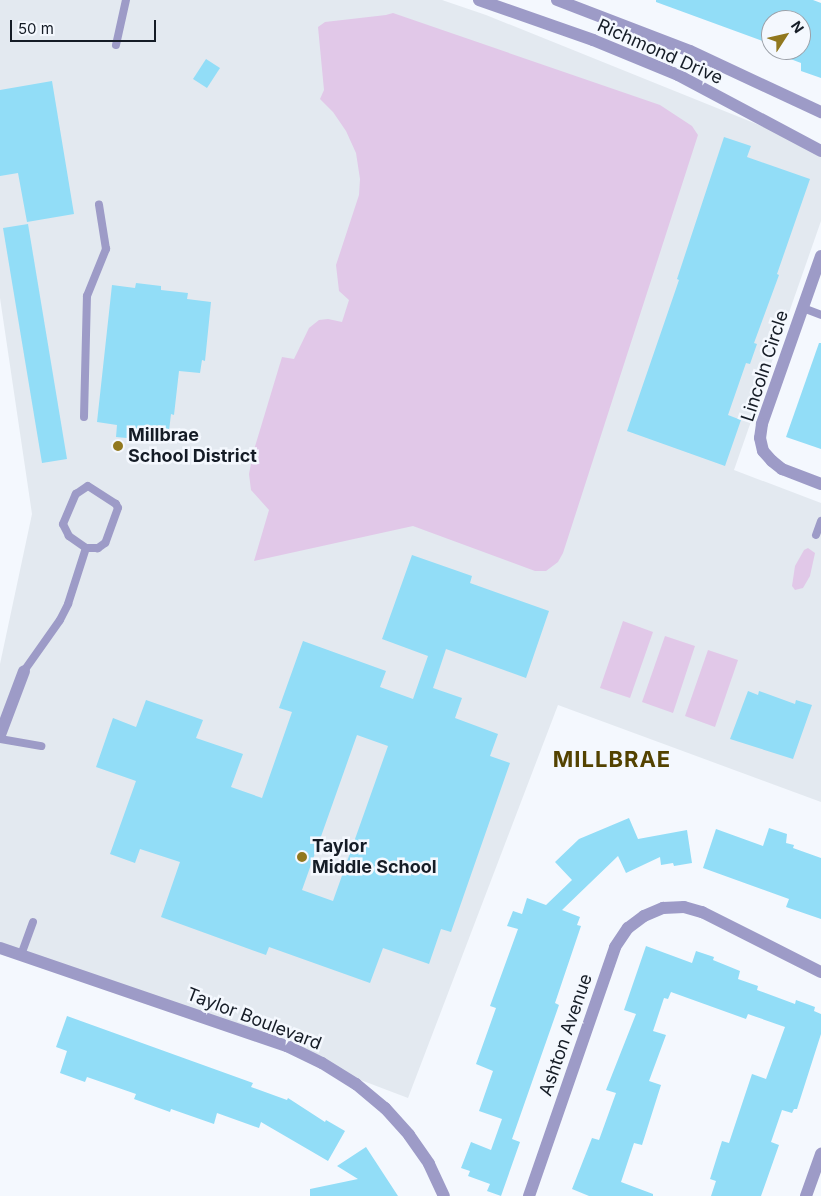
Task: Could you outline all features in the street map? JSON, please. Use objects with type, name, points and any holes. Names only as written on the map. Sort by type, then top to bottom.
[{"type":"street","name":"Richmond Drive","points":[[479,0],[592,40],[678,75],[821,151]]},
{"type":"street","name":"Richmond Drive","points":[[557,0],[690,50],[821,112]]},
{"type":"street","name":"Lincoln Circle","points":[[821,256],[762,424],[760,438],[763,451],[782,469],[821,484]]},
{"type":"street","points":[[0,737],[24,671]]},
{"type":"street","name":"Ashton Avenue","points":[[529,1196],[615,947],[628,928],[644,916],[664,908],[684,907],[702,912],[821,972]]},
{"type":"street","name":"Taylor Boulevard","points":[[0,948],[287,1046],[322,1063],[356,1084],[385,1108],[409,1135],[429,1164],[444,1196]]},
{"type":"street","points":[[806,1196],[821,1154]]},
{"type":"lane","points":[[116,45],[126,0]]},
{"type":"lane","points":[[84,417],[87,296],[106,249],[99,205]]},
{"type":"lane","points":[[803,308],[821,315]]},
{"type":"lane","points":[[88,486],[116,504],[118,511],[105,544],[98,548],[86,548],[69,536],[63,524],[76,494],[88,486]]},
{"type":"lane","points":[[816,535],[821,521]]},
{"type":"lane","points":[[24,671],[60,620],[68,604],[86,548]]},
{"type":"lane","points":[[0,737],[41,746]]},
{"type":"lane","points":[[21,955],[33,922]]},
{"type":"shaded area","points":[[0,0],[442,0],[486,15],[821,150],[821,221],[734,470],[821,503],[821,802],[558,705],[408,1098],[0,943],[0,664],[32,514],[0,298]]},
{"type":"shaded area","points":[[393,13],[660,105],[692,126],[698,135],[563,553],[558,562],[546,571],[535,571],[413,526],[254,561],[269,510],[251,490],[249,474],[253,453],[282,357],[294,359],[309,328],[319,320],[328,319],[342,322],[349,300],[339,291],[336,265],[359,195],[360,179],[356,153],[346,131],[333,112],[320,99],[324,90],[318,27],[325,22]]},
{"type":"shaded area","points":[[808,548],[815,553],[810,576],[803,588],[795,590],[792,586],[795,566],[804,550]]},
{"type":"shaded area","points":[[623,621],[653,632],[630,698],[600,688]]},
{"type":"shaded area","points":[[665,636],[695,646],[673,713],[642,702]]},
{"type":"shaded area","points":[[708,650],[738,660],[715,727],[685,716]]},
{"type":"building","points":[[656,0],[813,0],[821,3],[821,78],[801,71],[801,63],[793,60],[811,60],[811,10],[761,10],[761,40],[656,2]]},
{"type":"building","points":[[206,59],[220,68],[207,88],[193,79]]},
{"type":"building","points":[[52,81],[74,214],[27,222],[18,173],[0,176],[0,90]]},
{"type":"building","points":[[724,137],[751,146],[747,157],[810,179],[777,274],[779,275],[754,343],[757,344],[750,364],[746,363],[728,415],[741,420],[725,466],[627,431],[679,280],[677,279]]},
{"type":"building","points":[[28,224],[67,459],[42,463],[3,228]]},
{"type":"building","points":[[136,283],[161,286],[161,290],[188,293],[187,299],[211,302],[205,361],[202,360],[200,373],[179,371],[174,415],[171,414],[169,431],[149,429],[148,440],[116,437],[117,425],[97,422],[112,285],[135,288]]},
{"type":"building","points":[[819,343],[821,343],[821,449],[786,437]]},
{"type":"building","points":[[412,555],[472,576],[470,583],[549,611],[526,678],[446,649],[433,688],[462,698],[455,718],[498,734],[490,756],[510,763],[451,932],[441,929],[429,964],[383,948],[370,983],[269,947],[266,955],[161,917],[180,862],[140,849],[135,863],[110,854],[136,781],[96,767],[113,718],[136,727],[146,700],[203,720],[196,738],[243,754],[231,787],[262,798],[292,712],[279,708],[303,641],[386,671],[380,687],[413,699],[428,656],[382,639]],"holes":[[[357,735],[388,746],[333,901],[302,890]]]},
{"type":"building","points":[[748,691],[758,695],[759,691],[795,704],[796,700],[812,705],[793,759],[730,739]]},
{"type":"building","points":[[629,818],[638,839],[687,830],[692,863],[674,866],[673,863],[661,865],[660,857],[626,873],[618,856],[562,910],[580,917],[577,925],[581,926],[555,1003],[559,1005],[512,1139],[520,1142],[501,1196],[487,1191],[490,1184],[468,1176],[470,1171],[461,1168],[471,1142],[491,1150],[502,1119],[479,1111],[493,1071],[476,1064],[496,1008],[490,1006],[518,929],[507,926],[513,911],[522,914],[527,898],[546,905],[572,880],[555,862],[579,839]]},
{"type":"building","points":[[769,828],[787,834],[786,843],[794,845],[793,848],[821,858],[821,919],[786,907],[789,899],[703,868],[716,829],[763,846]]},
{"type":"building","points":[[646,946],[692,963],[696,951],[714,957],[713,960],[740,971],[738,979],[758,986],[757,990],[795,1004],[796,1000],[815,1007],[814,1011],[821,1014],[821,1034],[797,1109],[794,1109],[792,1113],[782,1110],[771,1142],[779,1145],[761,1196],[711,1196],[716,1181],[710,1179],[722,1141],[729,1143],[752,1074],[766,1079],[785,1027],[748,1014],[746,1019],[671,992],[668,999],[664,998],[653,1031],[666,1035],[649,1081],[661,1085],[642,1145],[634,1143],[621,1182],[653,1194],[653,1196],[589,1196],[572,1189],[592,1138],[599,1140],[616,1093],[606,1090],[636,1014],[624,1010]]},
{"type":"building","points":[[67,1016],[253,1083],[251,1087],[287,1100],[288,1098],[325,1122],[326,1120],[345,1131],[328,1161],[261,1122],[259,1128],[217,1113],[214,1124],[171,1109],[170,1112],[134,1099],[136,1094],[87,1077],[85,1082],[60,1073],[67,1051],[56,1047]]},
{"type":"building","points":[[366,1147],[398,1196],[310,1196],[310,1189],[358,1179],[337,1166]]},
{"type":"place","name":"Millbrae School District","points":[[118,446]]},
{"type":"place","name":"Taylor Middle School","points":[[302,857]]},
{"type":"district","name":"MILLBRAE","points":[[612,760]]}]
